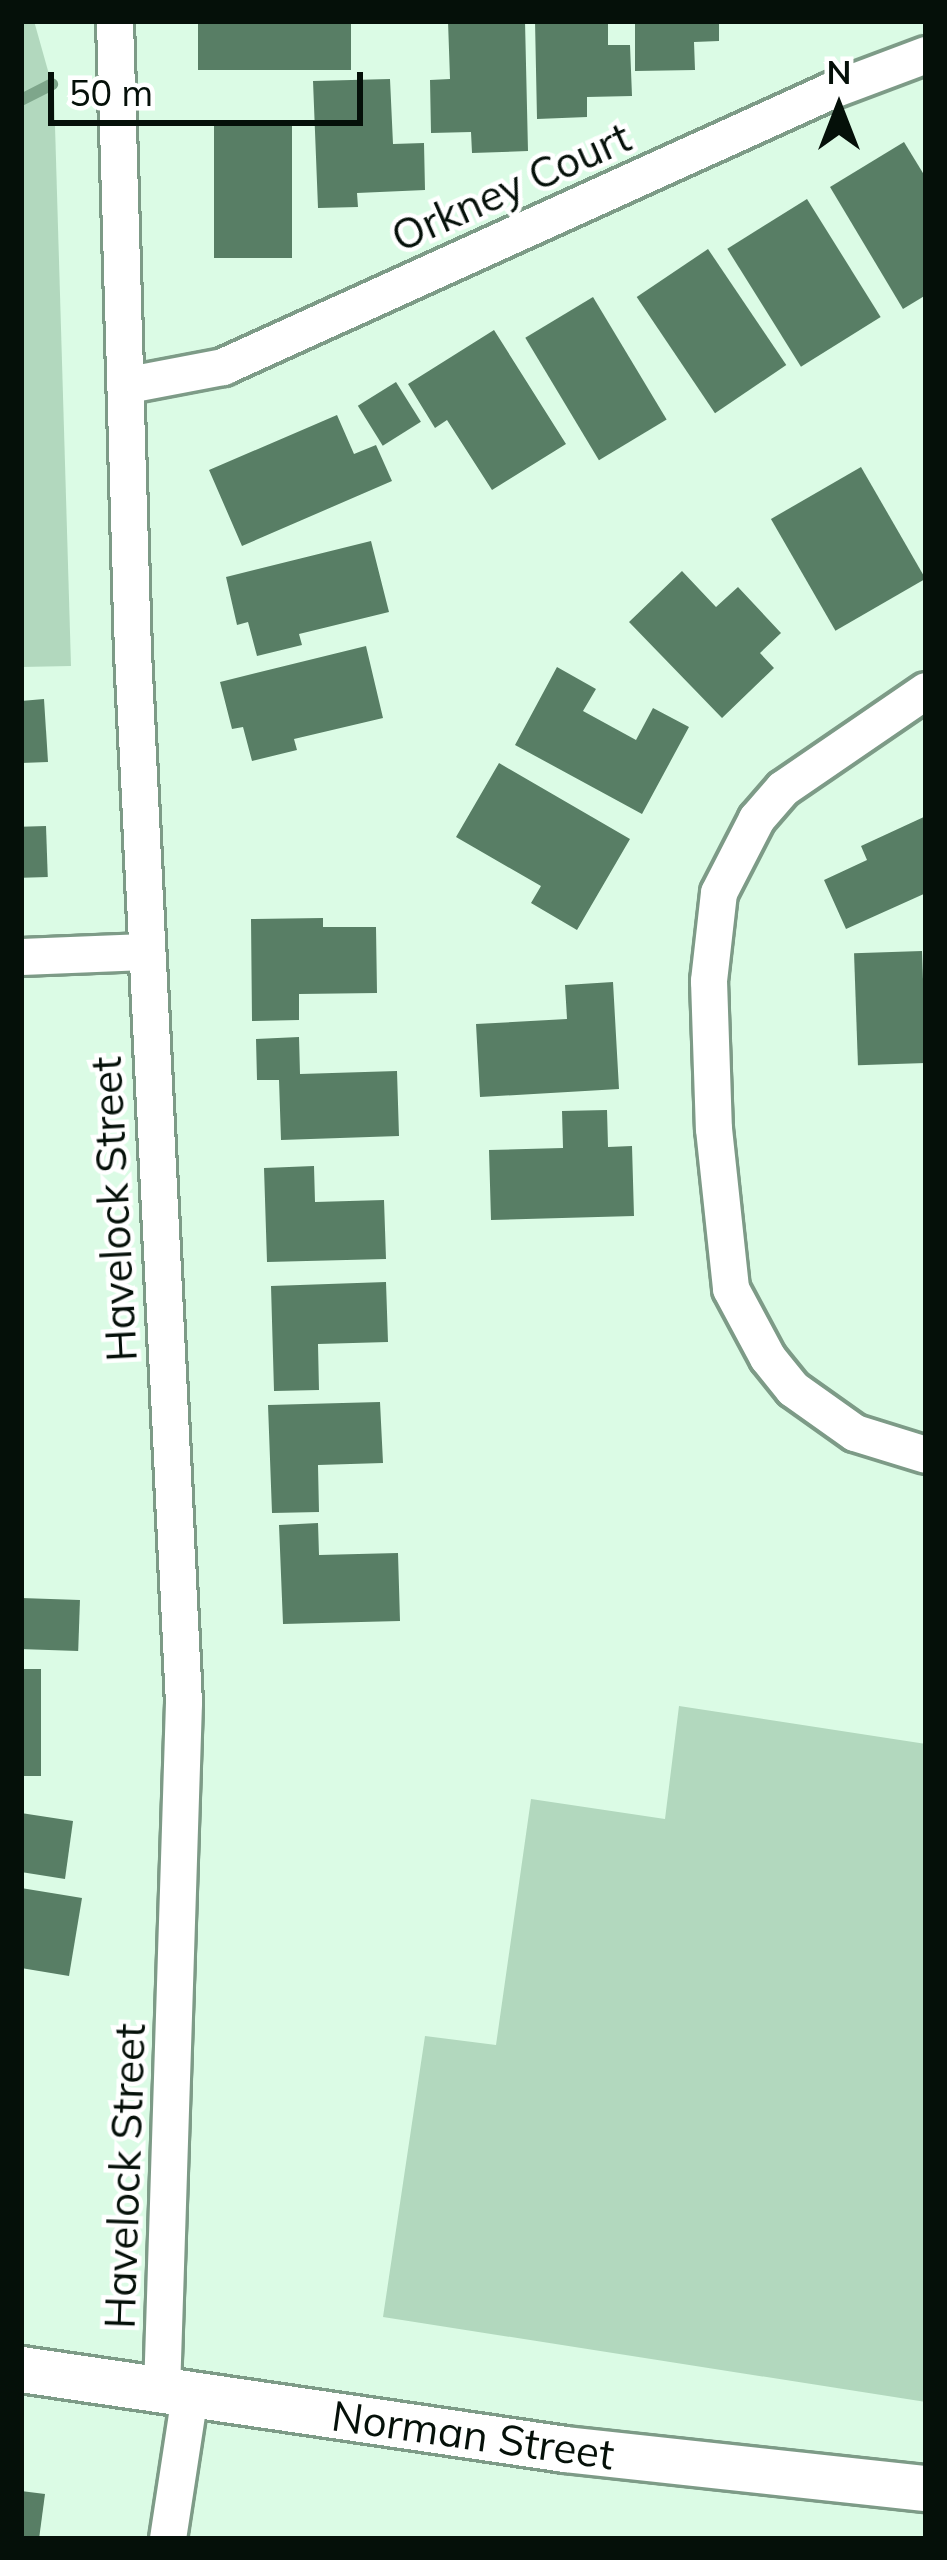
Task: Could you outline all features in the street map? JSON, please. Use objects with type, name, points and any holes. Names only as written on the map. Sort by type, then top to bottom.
[{"type":"street","name":"Havelock Street","points":[[115,21],[146,952],[184,1703],[176,2393],[168,2539]]},
{"type":"street","name":"Orkney Court","points":[[129,385],[223,367],[833,90],[926,55]]},
{"type":"street","points":[[926,691],[783,789],[758,819],[719,893],[709,981],[719,1192],[731,1289],[768,1358],[793,1389],[855,1433],[926,1455]]},
{"type":"street","points":[[21,957],[146,952]]},
{"type":"street","name":"Norman Street","points":[[21,2369],[565,2449],[926,2488]]},
{"type":"green space","points":[[21,21],[34,21],[54,92],[71,666],[21,667]]},
{"type":"green space","points":[[679,1706],[926,1744],[926,2402],[383,2317],[425,2036],[496,2045],[531,1799],[665,1819]]},
{"type":"building","points":[[198,21],[351,21],[351,70],[198,70]]},
{"type":"building","points":[[448,21],[525,21],[528,151],[472,153],[471,132],[431,133],[430,80],[450,79]]},
{"type":"building","points":[[535,21],[608,21],[608,45],[630,45],[632,96],[587,97],[587,117],[537,119]]},
{"type":"building","points":[[635,21],[719,21],[719,41],[694,42],[695,70],[635,71]]},
{"type":"building","points":[[390,79],[393,144],[424,143],[425,190],[357,193],[358,207],[318,208],[313,81]]},
{"type":"building","points":[[214,121],[292,121],[292,258],[214,258]]},
{"type":"building","points":[[904,142],[926,178],[926,295],[903,309],[830,187]]},
{"type":"building","points":[[807,199],[881,317],[801,367],[727,249]]},
{"type":"building","points":[[708,249],[786,365],[715,413],[637,297]]},
{"type":"building","points":[[593,297],[667,420],[599,460],[525,338]]},
{"type":"building","points":[[494,330],[566,444],[492,490],[447,420],[435,428],[408,384]]},
{"type":"building","points":[[396,382],[421,422],[383,446],[358,406]]},
{"type":"building","points":[[337,415],[354,454],[376,445],[392,481],[242,546],[209,470]]},
{"type":"building","points":[[861,467],[926,579],[835,631],[771,519]]},
{"type":"building","points":[[371,541],[389,612],[299,634],[302,645],[257,656],[248,622],[237,625],[226,577]]},
{"type":"building","points":[[682,571],[716,607],[738,587],[781,633],[760,653],[774,668],[722,718],[629,622]]},
{"type":"building","points":[[366,646],[383,718],[294,739],[297,750],[252,761],[243,727],[232,729],[220,682]]},
{"type":"building","points":[[557,667],[596,689],[583,711],[636,740],[653,708],[689,727],[642,814],[515,745]]},
{"type":"building","points":[[44,699],[48,762],[21,763],[21,701]]},
{"type":"building","points":[[499,763],[630,839],[577,930],[531,903],[541,886],[456,837]]},
{"type":"building","points":[[926,816],[926,893],[846,929],[824,880],[867,860],[861,846]]},
{"type":"building","points":[[46,826],[48,877],[23,878],[21,827]]},
{"type":"building","points":[[323,918],[323,927],[376,927],[377,993],[299,994],[299,1020],[252,1021],[251,919]]},
{"type":"building","points":[[922,951],[926,1063],[858,1065],[854,953]]},
{"type":"building","points":[[613,982],[619,1089],[480,1097],[476,1024],[567,1019],[565,985]]},
{"type":"building","points":[[299,1037],[300,1074],[397,1071],[399,1136],[281,1140],[279,1080],[257,1080],[256,1039]]},
{"type":"building","points":[[607,1110],[608,1147],[632,1146],[634,1216],[491,1220],[489,1150],[563,1148],[562,1111]]},
{"type":"building","points":[[314,1166],[315,1202],[384,1200],[386,1259],[267,1262],[264,1168]]},
{"type":"building","points":[[386,1282],[388,1342],[318,1344],[319,1390],[274,1391],[271,1286]]},
{"type":"building","points":[[380,1402],[383,1463],[318,1465],[319,1512],[272,1513],[268,1405]]},
{"type":"building","points":[[318,1523],[319,1555],[398,1553],[400,1621],[283,1624],[279,1525]]},
{"type":"building","points":[[21,1598],[80,1600],[78,1651],[21,1649]]},
{"type":"building","points":[[21,1669],[41,1669],[41,1776],[21,1776]]},
{"type":"building","points":[[21,1813],[73,1821],[65,1879],[21,1872]]},
{"type":"building","points":[[21,1888],[82,1898],[69,1976],[21,1968]]},
{"type":"building","points":[[21,2491],[45,2494],[39,2539],[21,2539]]},
{"type":"waterway","points":[[21,100],[52,84]]}]
